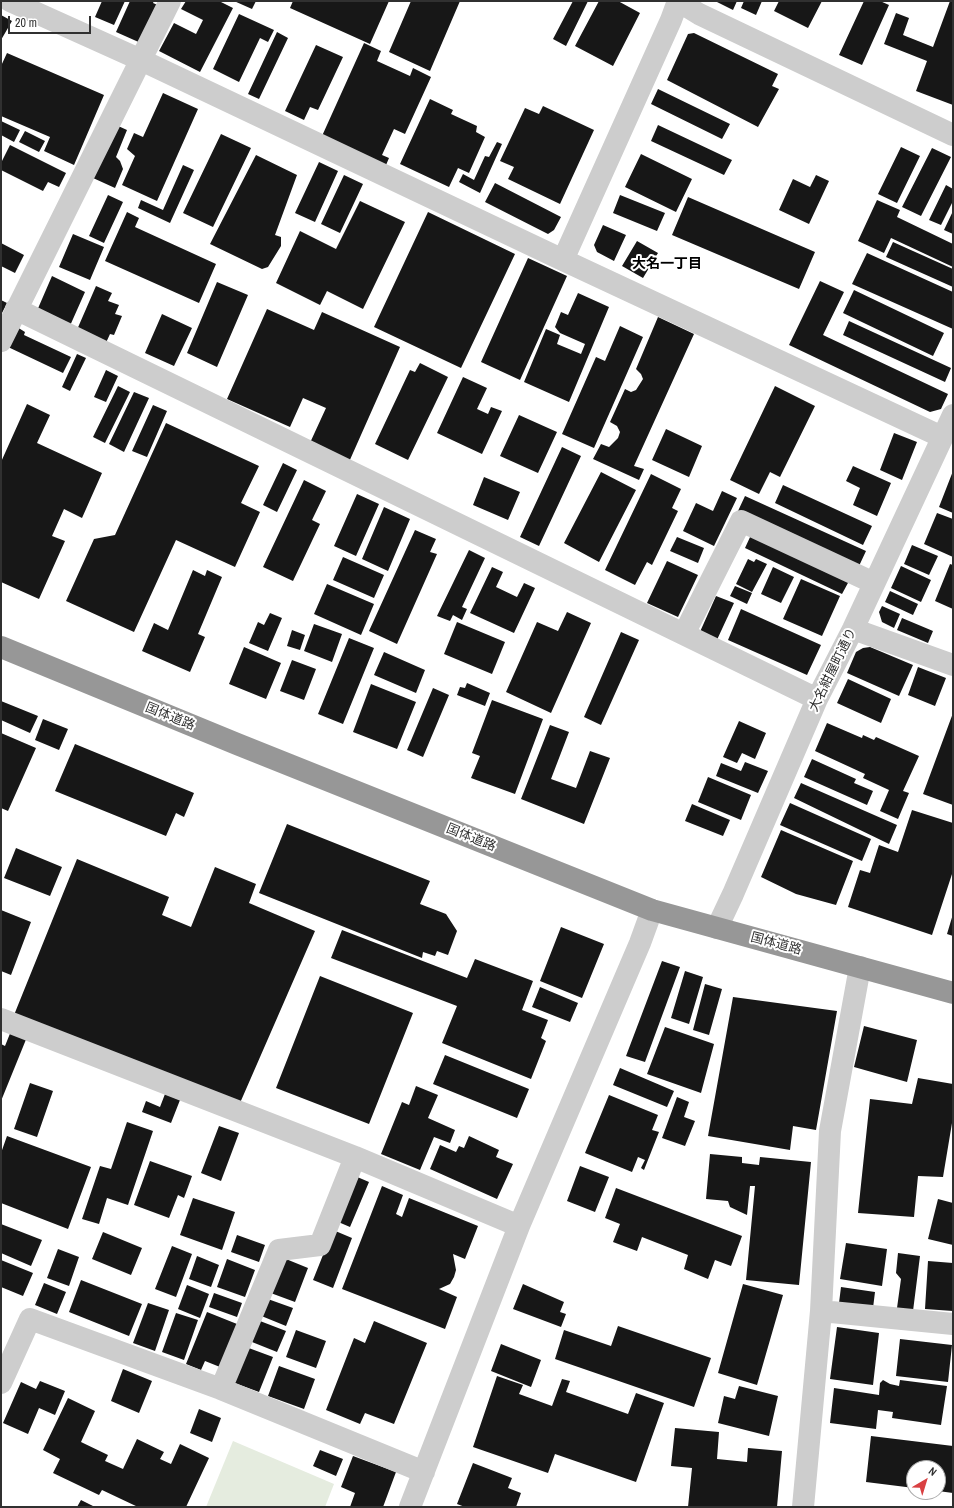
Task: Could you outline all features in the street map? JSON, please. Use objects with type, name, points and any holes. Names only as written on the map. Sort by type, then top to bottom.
[{"type":"highway","name":"国体道路","points":[[1,647],[237,744],[652,910],[953,993]]},
{"type":"street","points":[[10,1],[141,60],[563,260],[942,437]]},
{"type":"street","points":[[1,341],[170,1]]},
{"type":"street","points":[[563,260],[671,20],[678,1],[699,14],[953,135]]},
{"type":"street","points":[[16,309],[817,699]]},
{"type":"street","name":"大名紺屋町通り","points":[[717,928],[740,880],[817,699],[853,629],[953,415]]},
{"type":"street","points":[[684,634],[741,521],[874,583]]},
{"type":"street","points":[[853,629],[953,665]]},
{"type":"street","points":[[410,1507],[519,1226],[640,943],[652,910]]},
{"type":"street","points":[[803,1507],[821,1310],[830,1131],[860,967]]},
{"type":"street","points":[[1,1019],[355,1157],[519,1226]]},
{"type":"street","points":[[221,1389],[279,1250],[320,1245],[355,1157]]},
{"type":"street","points":[[821,1310],[953,1324]]},
{"type":"street","points":[[1,1383],[30,1319],[221,1389],[424,1472]]},
{"type":"shaded area","points":[[233,1441],[334,1484],[325,1507],[206,1507]]},
{"type":"building","points":[[102,1],[125,1],[114,25],[95,17]]},
{"type":"building","points":[[130,1],[154,1],[153,3],[160,6],[143,44],[116,32]]},
{"type":"building","points":[[186,1],[219,1],[233,8],[200,72],[159,51],[174,23],[196,34],[203,20],[181,9]]},
{"type":"building","points":[[234,1],[256,1],[252,9]]},
{"type":"building","points":[[293,1],[389,1],[370,44],[290,8]]},
{"type":"building","points":[[411,1],[460,1],[430,71],[389,52]]},
{"type":"building","points":[[573,1],[588,1],[566,46],[553,39]]},
{"type":"building","points":[[599,1],[618,1],[640,13],[613,66],[575,46]]},
{"type":"building","points":[[715,1],[737,1],[733,10]]},
{"type":"building","points":[[744,1],[762,1],[756,15],[741,8]]},
{"type":"building","points":[[779,1],[822,1],[808,28],[774,11]]},
{"type":"building","points":[[864,1],[880,1],[889,5],[862,65],[839,55]]},
{"type":"building","points":[[950,1],[953,1],[953,105],[916,91],[927,61],[884,44],[896,13],[909,18],[903,35],[933,47]]},
{"type":"building","points":[[239,14],[274,30],[268,42],[260,38],[239,82],[213,69]]},
{"type":"building","points":[[1,15],[12,21],[1,40]]},
{"type":"building","points":[[277,32],[288,38],[259,99],[248,94]]},
{"type":"building","points":[[694,33],[778,74],[772,86],[779,89],[758,127],[667,80],[688,34]]},
{"type":"building","points":[[364,43],[381,51],[377,61],[410,76],[413,68],[431,77],[405,134],[394,129],[382,155],[389,158],[386,165],[322,136]]},
{"type":"building","points":[[316,45],[343,57],[318,110],[310,107],[304,120],[285,111]]},
{"type":"building","points":[[7,53],[104,95],[74,165],[44,151],[50,137],[1,116],[1,66]]},
{"type":"building","points":[[658,89],[730,124],[722,139],[651,104]]},
{"type":"building","points":[[163,93],[198,109],[157,201],[122,185],[135,156],[127,149],[134,133],[143,137]]},
{"type":"building","points":[[430,99],[453,110],[451,114],[477,126],[476,132],[485,137],[469,173],[458,168],[449,187],[400,164]]},
{"type":"building","points":[[543,106],[594,130],[560,204],[508,179],[514,167],[500,161],[525,108],[539,114]]},
{"type":"building","points":[[1,121],[20,130],[14,142],[1,135]]},
{"type":"building","points":[[116,125],[127,130],[116,157],[120,161],[123,169],[115,188],[93,178]]},
{"type":"building","points":[[658,125],[732,160],[724,175],[651,141]]},
{"type":"building","points":[[25,131],[45,141],[39,152],[19,142]]},
{"type":"building","points":[[221,134],[251,148],[213,227],[183,213]]},
{"type":"building","points":[[497,142],[502,144],[480,193],[459,182],[463,174],[474,180],[485,156],[489,157]]},
{"type":"building","points":[[10,145],[66,173],[59,187],[48,182],[43,191],[1,170],[1,163]]},
{"type":"building","points":[[901,147],[920,156],[897,203],[878,194]]},
{"type":"building","points":[[932,148],[951,157],[921,216],[902,207]]},
{"type":"building","points":[[641,154],[692,179],[676,212],[625,187]]},
{"type":"building","points":[[256,155],[297,175],[275,235],[281,237],[281,246],[268,267],[262,269],[210,244]]},
{"type":"building","points":[[319,162],[338,171],[315,222],[295,213]]},
{"type":"building","points":[[183,165],[194,170],[170,223],[138,208],[141,200],[163,210]]},
{"type":"building","points":[[344,175],[363,184],[340,233],[321,224]]},
{"type":"building","points":[[816,175],[829,181],[809,224],[779,210],[793,179],[810,187]]},
{"type":"building","points":[[495,183],[561,217],[554,230],[548,234],[485,202]]},
{"type":"building","points":[[946,185],[953,189],[953,201],[941,225],[929,220]]},
{"type":"building","points":[[108,195],[123,202],[104,243],[89,236]]},
{"type":"building","points":[[620,195],[665,213],[657,231],[613,213]]},
{"type":"building","points":[[688,197],[815,252],[799,289],[672,235]]},
{"type":"building","points":[[877,200],[900,210],[897,217],[953,244],[953,267],[891,238],[884,253],[858,241]]},
{"type":"building","points":[[360,201],[405,222],[363,309],[327,291],[320,305],[276,283],[300,231],[336,249]]},
{"type":"building","points":[[953,211],[953,234],[944,230]]},
{"type":"building","points":[[127,212],[139,218],[135,227],[216,264],[199,303],[105,261]]},
{"type":"building","points":[[428,212],[515,254],[461,368],[374,327]]},
{"type":"building","points":[[603,225],[626,235],[614,261],[597,252],[594,245]]},
{"type":"building","points":[[73,234],[104,247],[90,280],[59,267]]},
{"type":"building","points":[[637,241],[658,253],[643,278],[622,266]]},
{"type":"building","points":[[893,242],[953,269],[953,287],[886,257]]},
{"type":"building","points":[[1,243],[24,255],[15,273],[1,266]]},
{"type":"building","points":[[867,253],[953,292],[953,329],[852,284]]},
{"type":"building","points":[[528,258],[567,276],[520,380],[481,362]]},
{"type":"building","points":[[52,276],[85,292],[69,328],[36,313]]},
{"type":"building","points":[[820,281],[844,292],[823,335],[948,394],[941,409],[930,412],[789,345]]},
{"type":"building","points":[[217,282],[248,295],[217,367],[187,353]]},
{"type":"building","points":[[96,286],[112,293],[108,301],[119,305],[115,314],[122,316],[114,335],[110,334],[105,345],[76,332]]},
{"type":"building","points":[[854,290],[944,333],[933,356],[843,313]]},
{"type":"building","points":[[578,293],[609,307],[569,402],[524,382],[546,329],[560,335],[557,344],[581,354],[585,344],[560,333],[555,327],[561,312],[568,315]]},
{"type":"building","points":[[1,300],[7,303],[1,315]]},
{"type":"building","points":[[267,309],[314,330],[322,312],[400,347],[349,462],[309,445],[326,408],[303,398],[290,427],[227,399]]},
{"type":"building","points":[[162,314],[192,328],[174,366],[145,353]]},
{"type":"building","points":[[658,317],[694,334],[634,466],[644,469],[639,480],[593,459],[601,444],[609,447],[618,438],[620,432],[617,426],[610,422],[625,389],[631,392],[636,390],[643,379],[641,374],[636,369]]},
{"type":"building","points":[[849,321],[951,368],[945,382],[843,335]]},
{"type":"building","points":[[620,326],[643,337],[594,448],[562,434],[596,357],[605,361]]},
{"type":"building","points":[[17,327],[25,332],[24,335],[71,357],[63,373],[8,347]]},
{"type":"building","points":[[77,354],[86,358],[70,391],[62,387]]},
{"type":"building","points":[[420,363],[448,377],[408,460],[375,444],[410,370],[415,372]]},
{"type":"building","points":[[106,370],[118,376],[106,402],[94,397]]},
{"type":"building","points":[[463,377],[487,388],[477,409],[488,414],[491,407],[502,411],[482,454],[437,433]]},
{"type":"building","points":[[118,386],[130,392],[105,443],[93,437]]},
{"type":"building","points":[[775,386],[815,406],[780,477],[770,472],[759,494],[730,480]]},
{"type":"building","points":[[134,392],[149,398],[124,452],[109,444]]},
{"type":"building","points":[[27,404],[50,415],[37,443],[102,473],[82,518],[64,509],[52,536],[65,541],[39,599],[1,582],[1,462]]},
{"type":"building","points":[[153,405],[167,411],[147,457],[132,451]]},
{"type":"building","points":[[519,415],[557,432],[538,473],[500,456]]},
{"type":"building","points":[[166,423],[259,466],[241,503],[260,512],[235,567],[176,540],[134,632],[66,601],[94,539],[115,535]]},
{"type":"building","points":[[666,429],[702,446],[689,477],[652,460]]},
{"type":"building","points":[[894,433],[917,442],[902,480],[880,470]]},
{"type":"building","points":[[562,447],[581,456],[539,546],[520,537]]},
{"type":"building","points":[[283,463],[297,470],[277,512],[263,505]]},
{"type":"building","points":[[853,466],[891,483],[877,516],[853,505],[860,488],[846,481]]},
{"type":"building","points":[[953,471],[953,513],[939,507]]},
{"type":"building","points":[[601,472],[636,490],[599,562],[564,543]]},
{"type":"building","points":[[651,474],[681,489],[672,508],[678,511],[652,565],[647,562],[635,585],[605,570]]},
{"type":"building","points":[[484,477],[520,492],[508,520],[473,505]]},
{"type":"building","points":[[304,480],[326,491],[312,520],[320,524],[293,581],[263,567]]},
{"type":"building","points":[[783,485],[872,526],[863,545],[775,503]]},
{"type":"building","points":[[722,491],[737,498],[714,546],[683,531],[696,503],[713,511]]},
{"type":"building","points":[[357,494],[379,504],[356,556],[334,546]]},
{"type":"building","points":[[745,496],[866,551],[859,566],[738,511]]},
{"type":"building","points":[[384,507],[410,519],[388,571],[362,559]]},
{"type":"building","points":[[937,513],[953,519],[953,557],[924,544]]},
{"type":"building","points":[[415,530],[436,539],[430,552],[437,554],[397,644],[369,631]]},
{"type":"building","points":[[751,535],[849,581],[842,594],[745,548]]},
{"type":"building","points":[[677,537],[704,548],[698,563],[670,551]]},
{"type":"building","points":[[912,545],[938,556],[929,575],[904,564]]},
{"type":"building","points":[[469,550],[485,558],[462,607],[467,609],[462,620],[453,615],[450,621],[437,616]]},
{"type":"building","points":[[343,557],[384,575],[374,598],[333,580]]},
{"type":"building","points":[[748,559],[754,562],[756,559],[767,564],[752,592],[736,584]]},
{"type":"building","points":[[667,561],[698,575],[678,617],[647,603]]},
{"type":"building","points":[[950,564],[953,565],[953,609],[935,601]]},
{"type":"building","points":[[901,566],[931,580],[921,602],[891,588]]},
{"type":"building","points":[[492,567],[503,572],[496,587],[517,597],[524,583],[535,588],[514,633],[470,613]]},
{"type":"building","points":[[773,567],[794,577],[781,603],[761,594]]},
{"type":"building","points":[[193,570],[205,576],[207,570],[222,577],[198,634],[205,637],[190,672],[142,651],[154,623],[168,630]]},
{"type":"building","points":[[801,579],[840,596],[822,636],[783,619]]},
{"type":"building","points":[[327,584],[374,604],[361,635],[314,614]]},
{"type":"building","points":[[735,586],[752,593],[747,604],[730,596]]},
{"type":"building","points":[[890,591],[918,604],[913,615],[885,602]]},
{"type":"building","points":[[716,596],[734,603],[716,642],[699,634]]},
{"type":"building","points":[[882,606],[900,614],[894,628],[882,622],[879,612]]},
{"type":"building","points":[[741,609],[821,645],[807,675],[728,640]]},
{"type":"building","points":[[567,612],[591,623],[551,713],[506,692],[537,622],[558,631]]},
{"type":"building","points":[[270,613],[282,618],[268,651],[249,643],[258,622],[264,625]]},
{"type":"building","points":[[902,618],[933,631],[928,643],[897,630]]},
{"type":"building","points":[[457,622],[505,642],[492,674],[444,654]]},
{"type":"building","points":[[314,624],[342,634],[332,662],[304,651]]},
{"type":"building","points":[[292,630],[305,635],[300,650],[287,646]]},
{"type":"building","points":[[621,632],[639,640],[601,725],[584,717]]},
{"type":"building","points":[[349,638],[374,648],[343,724],[318,714]]},
{"type":"building","points":[[244,647],[281,663],[266,699],[229,684]]},
{"type":"building","points":[[870,647],[913,665],[899,696],[847,673],[856,652],[863,648]]},
{"type":"building","points":[[384,652],[425,670],[416,693],[374,675]]},
{"type":"building","points":[[292,660],[316,669],[304,700],[280,691]]},
{"type":"building","points":[[918,667],[946,678],[935,706],[908,695]]},
{"type":"building","points":[[848,679],[891,699],[881,723],[837,703]]},
{"type":"building","points":[[467,683],[490,693],[485,706],[457,695],[460,687],[465,688]]},
{"type":"building","points":[[371,684],[416,702],[397,749],[353,732]]},
{"type":"building","points":[[433,688],[449,695],[423,757],[407,750]]},
{"type":"building","points":[[492,700],[543,719],[515,794],[471,778],[480,756],[472,753]]},
{"type":"building","points":[[1,701],[38,716],[30,733],[1,720]]},
{"type":"building","points":[[953,713],[953,805],[923,794]]},
{"type":"building","points":[[43,719],[68,729],[59,750],[35,740]]},
{"type":"building","points":[[739,721],[766,733],[755,759],[742,753],[737,763],[723,757]]},
{"type":"building","points":[[827,723],[862,738],[863,735],[874,740],[876,737],[919,756],[903,791],[909,793],[898,819],[880,811],[889,790],[863,778],[865,774],[815,751]]},
{"type":"building","points":[[550,725],[569,732],[551,779],[576,788],[590,751],[610,758],[584,824],[521,799]]},
{"type":"building","points":[[1,733],[36,748],[8,811],[1,808]]},
{"type":"building","points":[[75,744],[194,793],[184,817],[176,813],[166,836],[55,791]]},
{"type":"building","points":[[812,759],[856,779],[854,783],[873,791],[867,805],[804,777]]},
{"type":"building","points":[[745,762],[768,771],[758,793],[716,776],[721,763],[741,771]]},
{"type":"building","points":[[708,777],[751,795],[741,820],[698,802]]},
{"type":"building","points":[[801,783],[897,825],[889,844],[794,798]]},
{"type":"building","points":[[790,803],[871,839],[862,861],[780,825]]},
{"type":"building","points":[[692,804],[730,820],[723,836],[685,821]]},
{"type":"building","points":[[912,810],[953,823],[953,871],[932,935],[848,907],[860,870],[870,873],[879,845],[898,852]]},
{"type":"building","points":[[287,824],[430,881],[420,904],[446,914],[457,931],[448,955],[437,951],[435,956],[423,952],[422,958],[259,893]]},
{"type":"building","points":[[781,830],[853,861],[836,905],[796,894],[761,877]]},
{"type":"building","points":[[16,848],[62,867],[50,896],[4,878]]},
{"type":"building","points":[[77,859],[169,897],[162,915],[191,927],[215,867],[256,884],[249,903],[315,931],[240,1103],[12,1020]]},
{"type":"building","points":[[1,910],[31,922],[11,975],[1,971]]},
{"type":"building","points":[[953,914],[953,936],[947,934]]},
{"type":"building","points":[[561,927],[604,944],[582,998],[540,981]]},
{"type":"building","points":[[342,930],[467,978],[475,959],[533,981],[522,1010],[548,1020],[541,1038],[546,1041],[531,1079],[442,1043],[457,1006],[331,958]]},
{"type":"building","points":[[662,961],[680,967],[645,1062],[626,1056]]},
{"type":"building","points":[[685,971],[703,977],[689,1024],[671,1018]]},
{"type":"building","points":[[320,976],[413,1013],[369,1124],[276,1088]]},
{"type":"building","points":[[705,984],[722,989],[709,1035],[693,1030]]},
{"type":"building","points":[[540,987],[578,1003],[570,1022],[532,1007]]},
{"type":"building","points":[[733,997],[837,1011],[816,1130],[793,1126],[790,1150],[708,1136]]},
{"type":"building","points":[[864,1026],[917,1040],[907,1082],[854,1067]]},
{"type":"building","points":[[665,1027],[714,1044],[701,1093],[647,1074]]},
{"type":"building","points":[[11,1031],[27,1037],[1,1101],[1,1044],[5,1046]]},
{"type":"building","points":[[445,1055],[529,1089],[517,1118],[433,1084]]},
{"type":"building","points":[[620,1068],[674,1091],[667,1107],[613,1085]]},
{"type":"building","points":[[918,1078],[953,1084],[953,1117],[943,1177],[918,1176],[914,1217],[858,1213],[870,1099],[912,1104]]},
{"type":"building","points":[[30,1083],[53,1091],[37,1137],[14,1129]]},
{"type":"building","points":[[416,1086],[438,1095],[428,1118],[455,1130],[450,1143],[434,1137],[420,1170],[381,1154],[402,1102],[409,1105]]},
{"type":"building","points":[[165,1094],[180,1100],[171,1123],[142,1112],[146,1101],[160,1107]]},
{"type":"building","points":[[609,1095],[658,1115],[652,1130],[659,1132],[644,1170],[641,1168],[645,1160],[638,1157],[632,1172],[585,1153]]},
{"type":"building","points":[[677,1097],[689,1102],[684,1117],[695,1121],[685,1146],[662,1138]]},
{"type":"building","points":[[127,1122],[153,1131],[128,1205],[107,1198],[99,1224],[82,1219],[100,1166],[111,1169]]},
{"type":"building","points":[[219,1126],[239,1133],[221,1181],[201,1173]]},
{"type":"building","points":[[7,1136],[91,1167],[68,1229],[1,1203],[1,1153]]},
{"type":"building","points":[[469,1136],[499,1150],[496,1157],[513,1164],[497,1199],[430,1169],[440,1145],[456,1152],[459,1146],[464,1148]]},
{"type":"building","points":[[710,1154],[742,1157],[742,1163],[759,1165],[760,1157],[811,1162],[799,1285],[746,1280],[755,1186],[750,1186],[747,1215],[730,1207],[728,1201],[706,1199]]},
{"type":"building","points":[[150,1161],[192,1176],[184,1198],[178,1195],[169,1218],[134,1205]]},
{"type":"building","points":[[580,1166],[609,1177],[595,1212],[567,1201]]},
{"type":"building","points":[[355,1176],[369,1182],[350,1227],[336,1221]]},
{"type":"building","points":[[382,1186],[403,1195],[396,1214],[402,1217],[409,1198],[478,1226],[465,1259],[453,1254],[456,1270],[450,1284],[439,1289],[457,1297],[445,1329],[342,1289]]},
{"type":"building","points":[[616,1188],[742,1236],[731,1266],[715,1260],[708,1279],[684,1269],[688,1255],[642,1237],[637,1251],[613,1242],[620,1224],[605,1218]]},
{"type":"building","points":[[193,1198],[235,1212],[222,1250],[180,1235]]},
{"type":"building","points":[[938,1199],[953,1203],[953,1245],[928,1239]]},
{"type":"building","points":[[1,1224],[42,1240],[31,1266],[1,1253]]},
{"type":"building","points":[[333,1230],[352,1238],[333,1288],[313,1280]]},
{"type":"building","points":[[103,1232],[142,1248],[131,1275],[92,1259]]},
{"type":"building","points":[[237,1235],[265,1245],[259,1262],[231,1252]]},
{"type":"building","points":[[846,1243],[887,1249],[882,1286],[840,1279]]},
{"type":"building","points":[[172,1246],[192,1254],[176,1297],[155,1289]]},
{"type":"building","points":[[58,1249],[79,1257],[69,1286],[47,1278]]},
{"type":"building","points":[[898,1253],[920,1256],[913,1311],[897,1308],[901,1279],[896,1273]]},
{"type":"building","points":[[197,1256],[219,1265],[211,1287],[189,1279]]},
{"type":"building","points":[[281,1257],[308,1268],[295,1302],[268,1292]]},
{"type":"building","points":[[227,1259],[255,1270],[245,1297],[217,1287]]},
{"type":"building","points":[[1,1260],[33,1273],[23,1296],[1,1287]]},
{"type":"building","points":[[928,1261],[953,1263],[953,1311],[925,1309]]},
{"type":"building","points":[[81,1280],[142,1304],[129,1336],[69,1312]]},
{"type":"building","points":[[44,1283],[66,1292],[57,1314],[35,1305]]},
{"type":"building","points":[[523,1284],[564,1302],[560,1312],[566,1314],[561,1327],[513,1309]]},
{"type":"building","points":[[743,1284],[783,1295],[757,1385],[718,1373]]},
{"type":"building","points":[[187,1285],[209,1294],[200,1318],[178,1309]]},
{"type":"building","points":[[841,1287],[875,1292],[873,1308],[839,1303]]},
{"type":"building","points":[[214,1293],[242,1303],[237,1317],[209,1307]]},
{"type":"building","points":[[265,1298],[293,1308],[286,1326],[259,1315]]},
{"type":"building","points":[[148,1303],[169,1310],[155,1351],[133,1343]]},
{"type":"building","points":[[207,1312],[237,1324],[220,1367],[205,1361],[201,1370],[186,1364]]},
{"type":"building","points":[[176,1313],[198,1320],[184,1360],[162,1352]]},
{"type":"building","points":[[260,1321],[286,1331],[277,1352],[252,1342]]},
{"type":"building","points":[[374,1321],[427,1343],[394,1424],[365,1413],[360,1424],[326,1410],[354,1338],[365,1343]]},
{"type":"building","points":[[618,1326],[711,1358],[694,1407],[555,1359],[564,1330],[611,1346]]},
{"type":"building","points":[[837,1327],[879,1333],[873,1385],[830,1379]]},
{"type":"building","points":[[296,1330],[326,1341],[316,1368],[286,1357]]},
{"type":"building","points":[[900,1339],[952,1345],[948,1382],[896,1376]]},
{"type":"building","points":[[501,1344],[541,1360],[531,1387],[491,1371]]},
{"type":"building","points":[[246,1347],[273,1357],[259,1392],[232,1382]]},
{"type":"building","points":[[279,1366],[315,1379],[304,1409],[268,1396]]},
{"type":"building","points":[[123,1369],[152,1381],[139,1413],[111,1401]]},
{"type":"building","points":[[497,1376],[523,1385],[519,1394],[552,1406],[562,1379],[570,1381],[566,1392],[628,1414],[636,1393],[664,1403],[636,1482],[555,1454],[548,1473],[473,1447]]},
{"type":"building","points":[[883,1380],[890,1384],[899,1386],[900,1380],[947,1386],[941,1425],[892,1418],[893,1412],[878,1410],[876,1429],[830,1423],[834,1388],[879,1395],[880,1383]]},
{"type":"building","points":[[40,1381],[65,1391],[55,1415],[39,1408],[28,1434],[3,1423],[21,1382],[36,1389]]},
{"type":"building","points":[[739,1386],[778,1396],[769,1436],[718,1423],[724,1396],[735,1399]]},
{"type":"building","points":[[68,1398],[95,1411],[81,1442],[108,1455],[105,1461],[123,1469],[137,1439],[164,1452],[160,1459],[171,1464],[180,1444],[209,1458],[186,1507],[138,1507],[102,1490],[99,1495],[53,1473],[60,1459],[43,1450]]},
{"type":"building","points":[[199,1409],[221,1418],[212,1442],[190,1433]]},
{"type":"building","points":[[675,1428],[719,1432],[717,1459],[747,1462],[748,1448],[782,1451],[777,1507],[688,1507],[692,1468],[671,1466]]},
{"type":"building","points":[[871,1436],[953,1446],[953,1493],[946,1492],[946,1460],[906,1460],[906,1487],[866,1482]]},
{"type":"building","points":[[320,1450],[343,1459],[336,1476],[313,1466]]},
{"type":"building","points":[[353,1456],[396,1472],[383,1507],[350,1507],[355,1493],[341,1487]]},
{"type":"building","points":[[473,1463],[512,1478],[508,1488],[521,1493],[516,1507],[465,1507],[457,1504]]},
{"type":"building","points":[[81,1500],[95,1507],[77,1507]]},
{"type":"district","name":"大名一丁目","points":[[667,264]]}]
